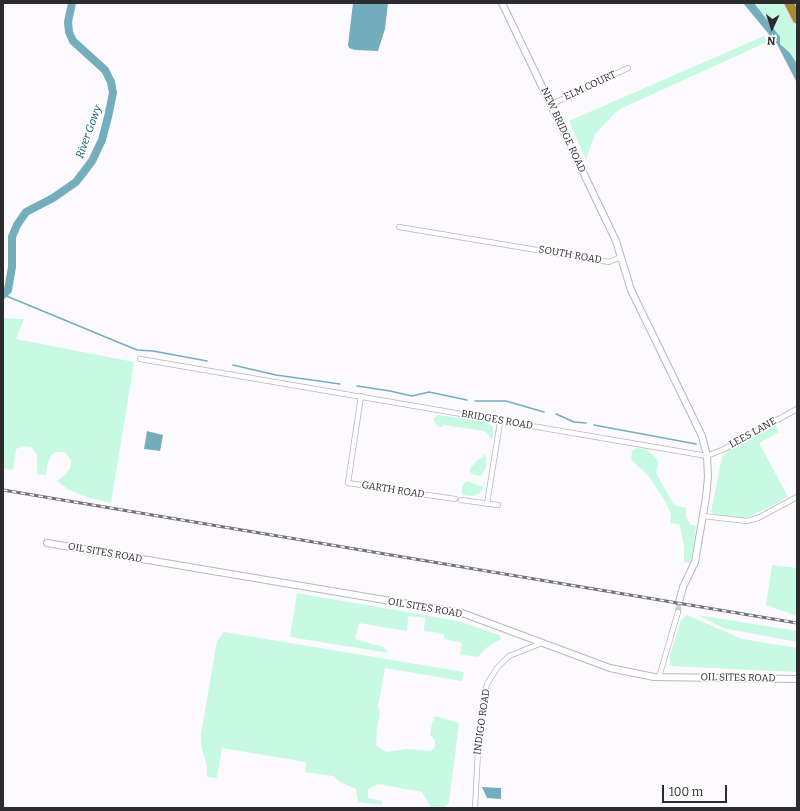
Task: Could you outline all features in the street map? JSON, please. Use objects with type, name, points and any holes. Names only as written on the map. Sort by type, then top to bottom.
[{"type":"highway","points":[[789,3],[797,19]]},
{"type":"street","name":"NEW BRIDGE ROAD","points":[[502,3],[552,104],[616,241],[621,257]]},
{"type":"street","name":"ELM COURT","points":[[552,104],[628,68]]},
{"type":"street","name":"SOUTH ROAD","points":[[399,227],[609,262],[621,257]]},
{"type":"street","points":[[621,257],[631,290],[695,418],[702,436],[707,456],[708,477],[695,562],[683,586],[679,602]]},
{"type":"street","name":"BRIDGES ROAD","points":[[140,359],[361,396],[500,422],[707,456]]},
{"type":"street","name":"GARTH ROAD","points":[[361,396],[348,483],[455,499]]},
{"type":"street","name":"LEES LANE","points":[[707,456],[724,450],[797,408]]},
{"type":"street","points":[[487,504],[500,422]]},
{"type":"street","points":[[703,516],[747,521],[758,518],[797,497]]},
{"type":"street","points":[[461,500],[498,505]]},
{"type":"street","name":"OIL SITES ROAD","points":[[47,543],[462,613],[610,668],[660,677],[797,680]]},
{"type":"street","points":[[660,677],[678,612]]},
{"type":"street","name":"INDIGO ROAD","points":[[475,808],[476,769],[483,701],[487,684],[497,668],[509,656],[542,643]]},
{"type":"green space","points":[[754,3],[785,3],[797,30],[797,64],[790,53],[780,44],[779,37]]},
{"type":"green space","points":[[764,36],[767,42],[618,110],[595,134],[586,160],[569,121]]},
{"type":"green space","points":[[3,318],[24,319],[16,339],[134,362],[111,503],[90,498],[69,490],[57,481],[65,475],[71,467],[71,460],[65,452],[56,452],[51,455],[47,465],[46,475],[37,474],[37,454],[31,447],[24,446],[16,449],[13,470],[3,468]]},
{"type":"green space","points":[[438,415],[487,422],[493,427],[493,439],[484,431],[444,425],[441,427],[437,426],[433,419]]},
{"type":"green space","points":[[775,425],[779,432],[759,443],[788,497],[751,516],[742,518],[714,514],[711,512],[722,457],[730,449]]},
{"type":"green space","points":[[637,448],[646,449],[657,459],[658,466],[656,473],[674,505],[686,508],[686,517],[690,524],[696,526],[691,563],[684,562],[684,546],[680,525],[670,523],[671,514],[665,501],[648,475],[631,460],[632,451]]},
{"type":"green space","points":[[484,453],[486,457],[486,467],[481,476],[474,475],[470,472],[470,469],[477,460],[483,457]]},
{"type":"green space","points":[[466,481],[483,487],[480,493],[473,496],[462,495],[462,487]]},
{"type":"green space","points":[[772,565],[797,568],[797,616],[766,605]]},
{"type":"green space","points":[[297,593],[458,621],[499,635],[501,639],[486,648],[478,657],[460,654],[462,643],[444,639],[444,634],[424,631],[425,618],[408,616],[407,631],[359,623],[355,639],[383,647],[389,653],[290,637]]},
{"type":"green space","points":[[687,615],[742,639],[797,648],[797,672],[670,666],[670,655],[681,620]]},
{"type":"green space","points":[[698,615],[797,631],[797,642],[723,628]]},
{"type":"green space","points":[[224,632],[464,672],[462,681],[385,668],[378,706],[380,714],[376,745],[386,752],[406,749],[431,751],[435,747],[435,740],[430,735],[435,716],[459,723],[449,802],[444,808],[431,808],[422,792],[378,784],[368,789],[368,798],[382,801],[382,805],[358,802],[356,789],[340,782],[333,776],[305,772],[306,762],[222,748],[217,778],[207,777],[207,766],[201,746],[201,734],[217,641]]},
{"type":"water","points":[[353,3],[388,3],[385,29],[378,51],[355,50],[349,48],[348,45]]},
{"type":"water","points":[[743,3],[754,3],[780,37],[780,44],[790,53],[797,64],[797,83],[777,44]]},
{"type":"water","points":[[147,431],[163,435],[160,451],[144,449]]},
{"type":"water","points":[[482,787],[501,788],[501,799],[487,798]]},
{"type":"waterway","name":"River Gowy","points":[[3,295],[8,290],[12,267],[12,237],[17,225],[26,212],[53,198],[76,182],[92,161],[102,140],[108,117],[113,93],[111,82],[105,70],[73,41],[69,32],[68,22],[72,3]]},
{"type":"waterway","points":[[4,295],[137,350],[153,351],[207,361]]},
{"type":"waterway","points":[[233,365],[276,375],[340,384]]},
{"type":"waterway","points":[[357,386],[412,396],[429,392],[467,400]]},
{"type":"waterway","points":[[475,401],[506,401],[544,412]]},
{"type":"waterway","points":[[556,414],[574,422],[586,423]]},
{"type":"waterway","points":[[594,425],[696,444]]},
{"type":"tunnel","points":[[678,612],[679,602]]},
{"type":"railway","points":[[3,490],[797,623]]}]
